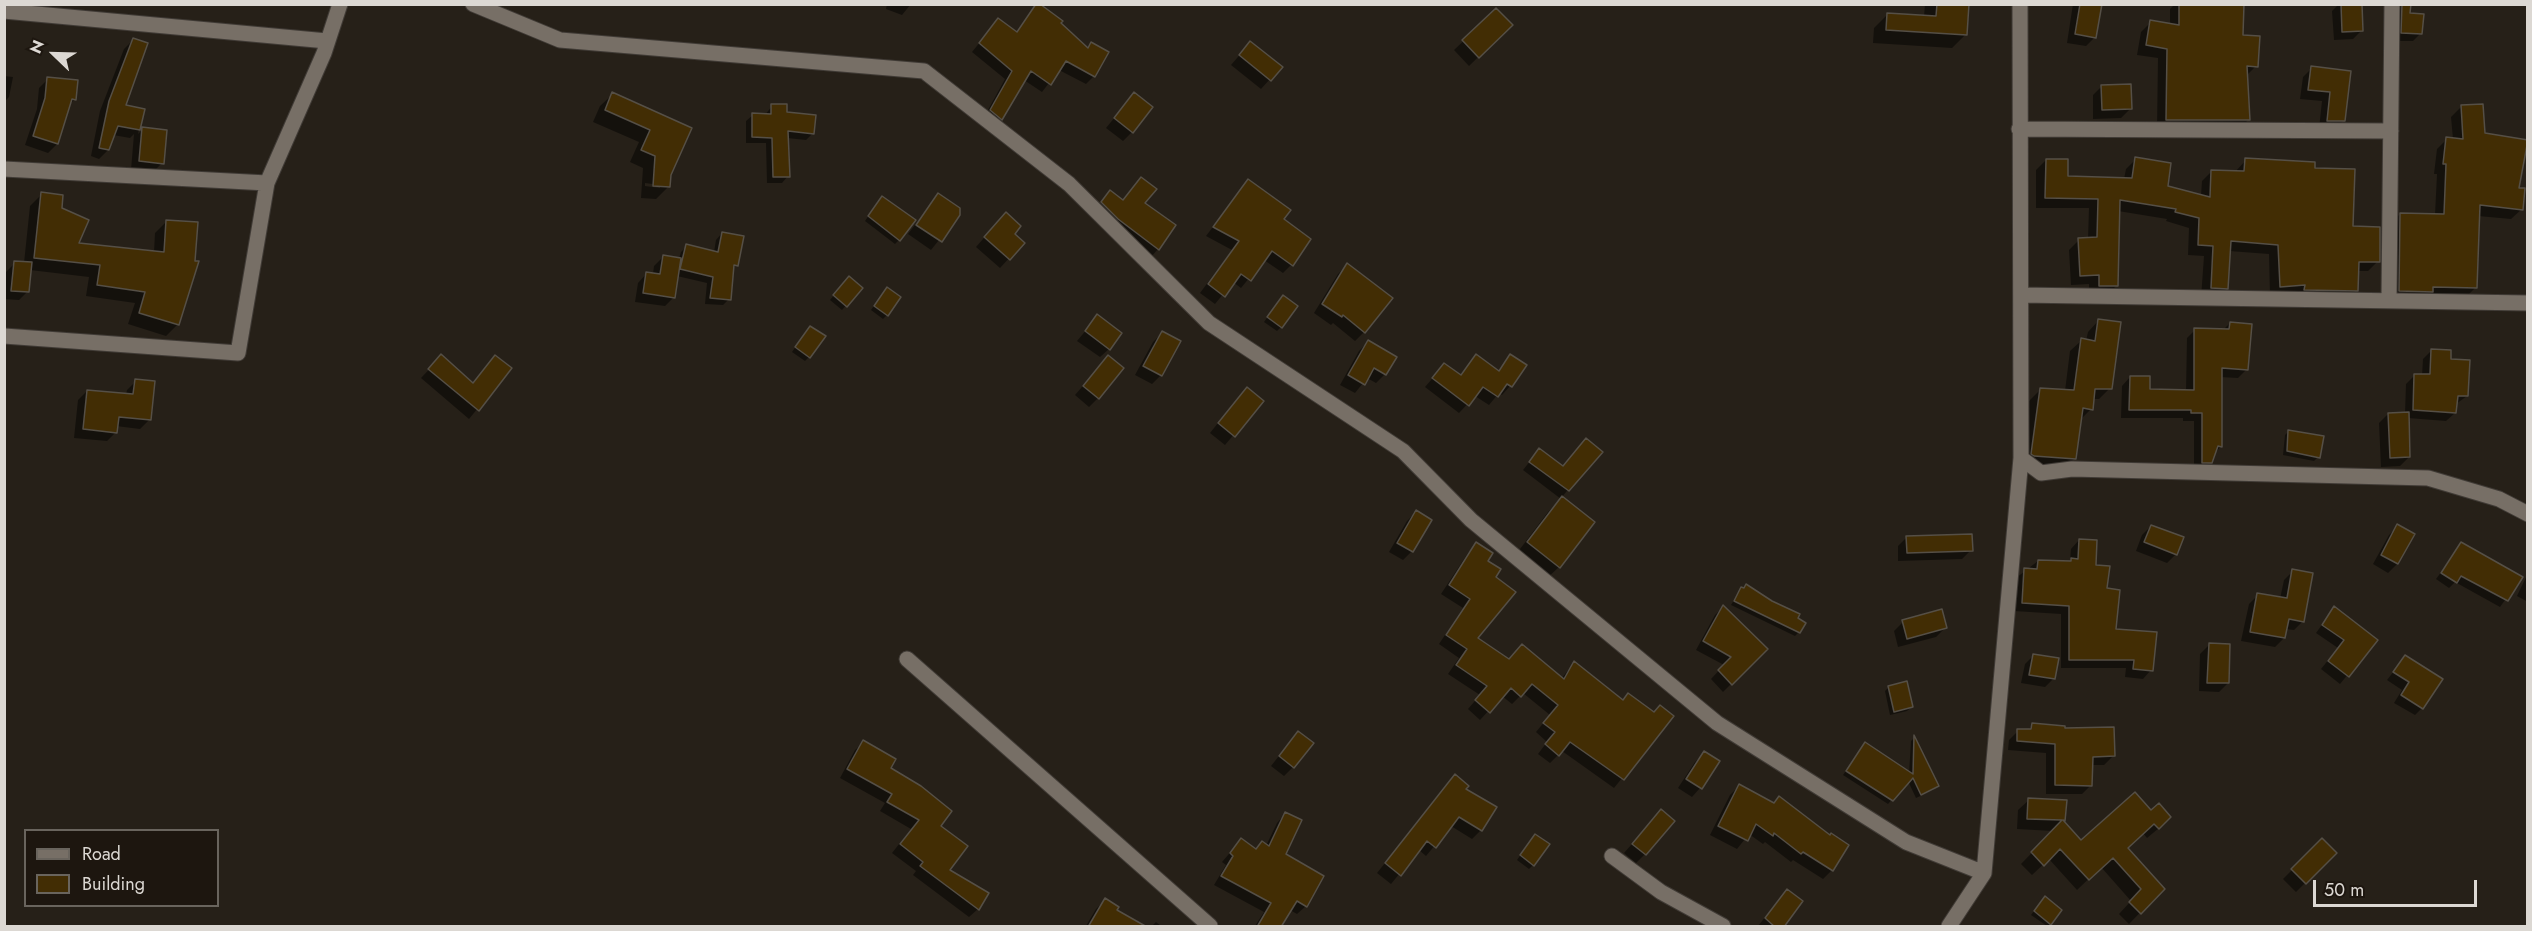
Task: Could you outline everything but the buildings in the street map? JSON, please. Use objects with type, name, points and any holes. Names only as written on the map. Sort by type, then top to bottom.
[{"type":"street","points":[[4,336],[238,353],[267,183],[327,41],[340,4]]},
{"type":"street","points":[[473,4],[560,40],[924,70],[1069,184],[1209,323],[1403,451],[1471,520],[1717,723],[1906,842],[1984,873]]},
{"type":"street","points":[[1949,927],[1984,873],[2021,458],[2020,4]]},
{"type":"street","points":[[2389,299],[2392,4]]},
{"type":"street","points":[[4,11],[327,41]]},
{"type":"street","points":[[2019,129],[2391,131]]},
{"type":"street","points":[[4,169],[267,183]]},
{"type":"street","points":[[2021,295],[2389,299],[2528,303]]},
{"type":"street","points":[[2021,458],[2041,473],[2072,469],[2428,478],[2499,499],[2528,514]]},
{"type":"street","points":[[908,659],[1210,927]]},
{"type":"street","points":[[1612,856],[1661,892],[1723,927]]}]
